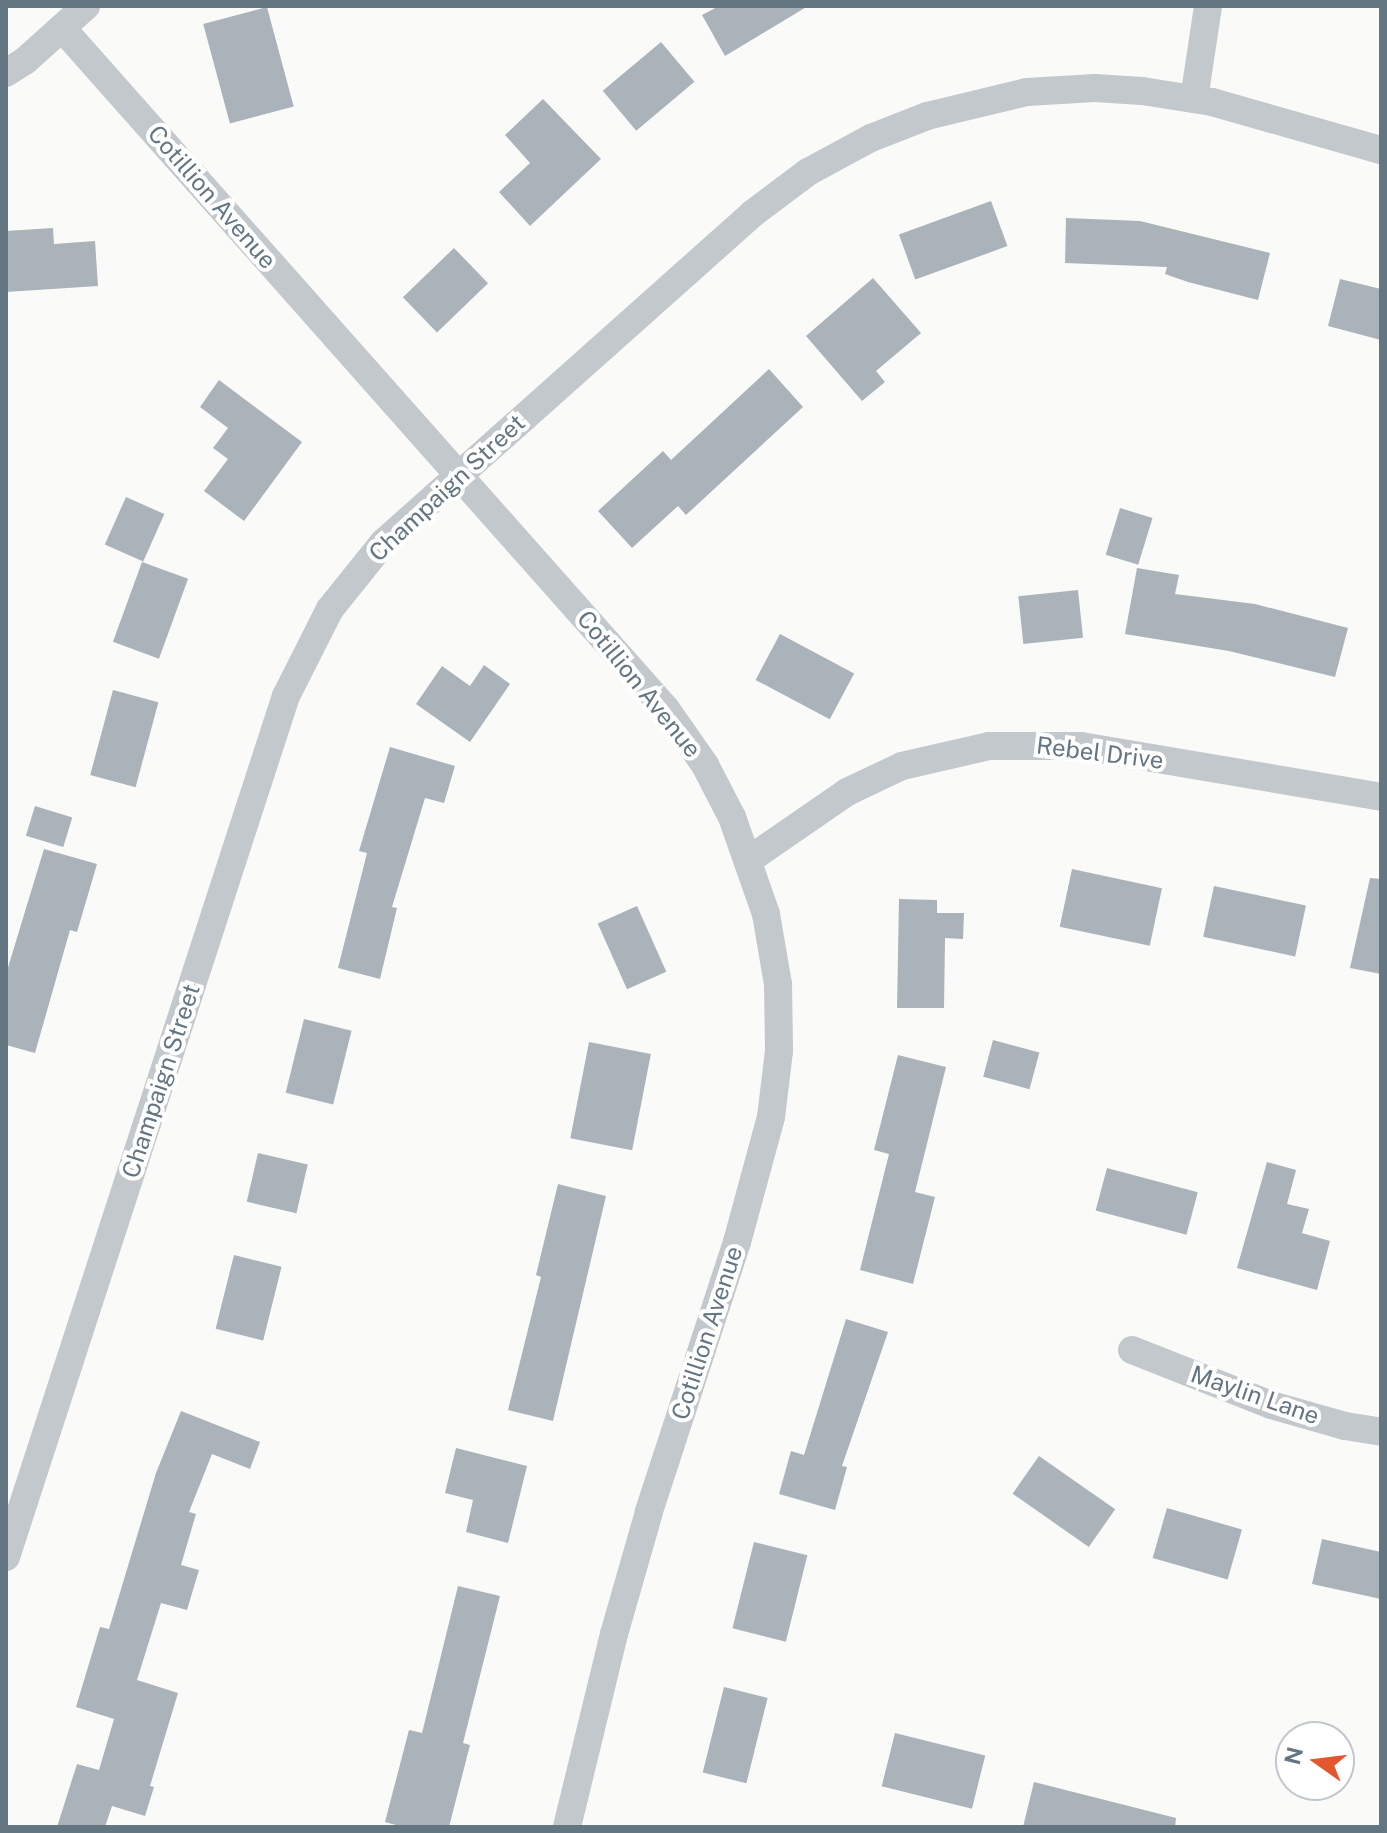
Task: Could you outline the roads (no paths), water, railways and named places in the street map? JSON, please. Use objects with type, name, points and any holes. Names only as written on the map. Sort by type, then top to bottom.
[{"type":"street","points":[[6,73],[86,6]]},
{"type":"street","points":[[1194,99],[1208,6]]},
{"type":"street","name":"Cotillion Avenue","points":[[62,28],[666,709],[705,765],[750,859],[766,914],[778,984],[779,1051],[771,1117],[737,1242],[640,1542],[576,1825]]},
{"type":"street","name":"Champaign Street","points":[[6,1557],[286,696],[313,637],[362,566],[458,475],[752,214],[808,172],[871,138],[927,116],[1027,92],[1095,88],[1194,99],[1381,150]]},
{"type":"street","name":"Rebel Drive","points":[[750,859],[847,792],[902,766],[989,746],[1081,746],[1381,797]]},
{"type":"street","name":"Maylin Lane","points":[[1132,1350],[1271,1405],[1345,1426],[1381,1432]]}]
